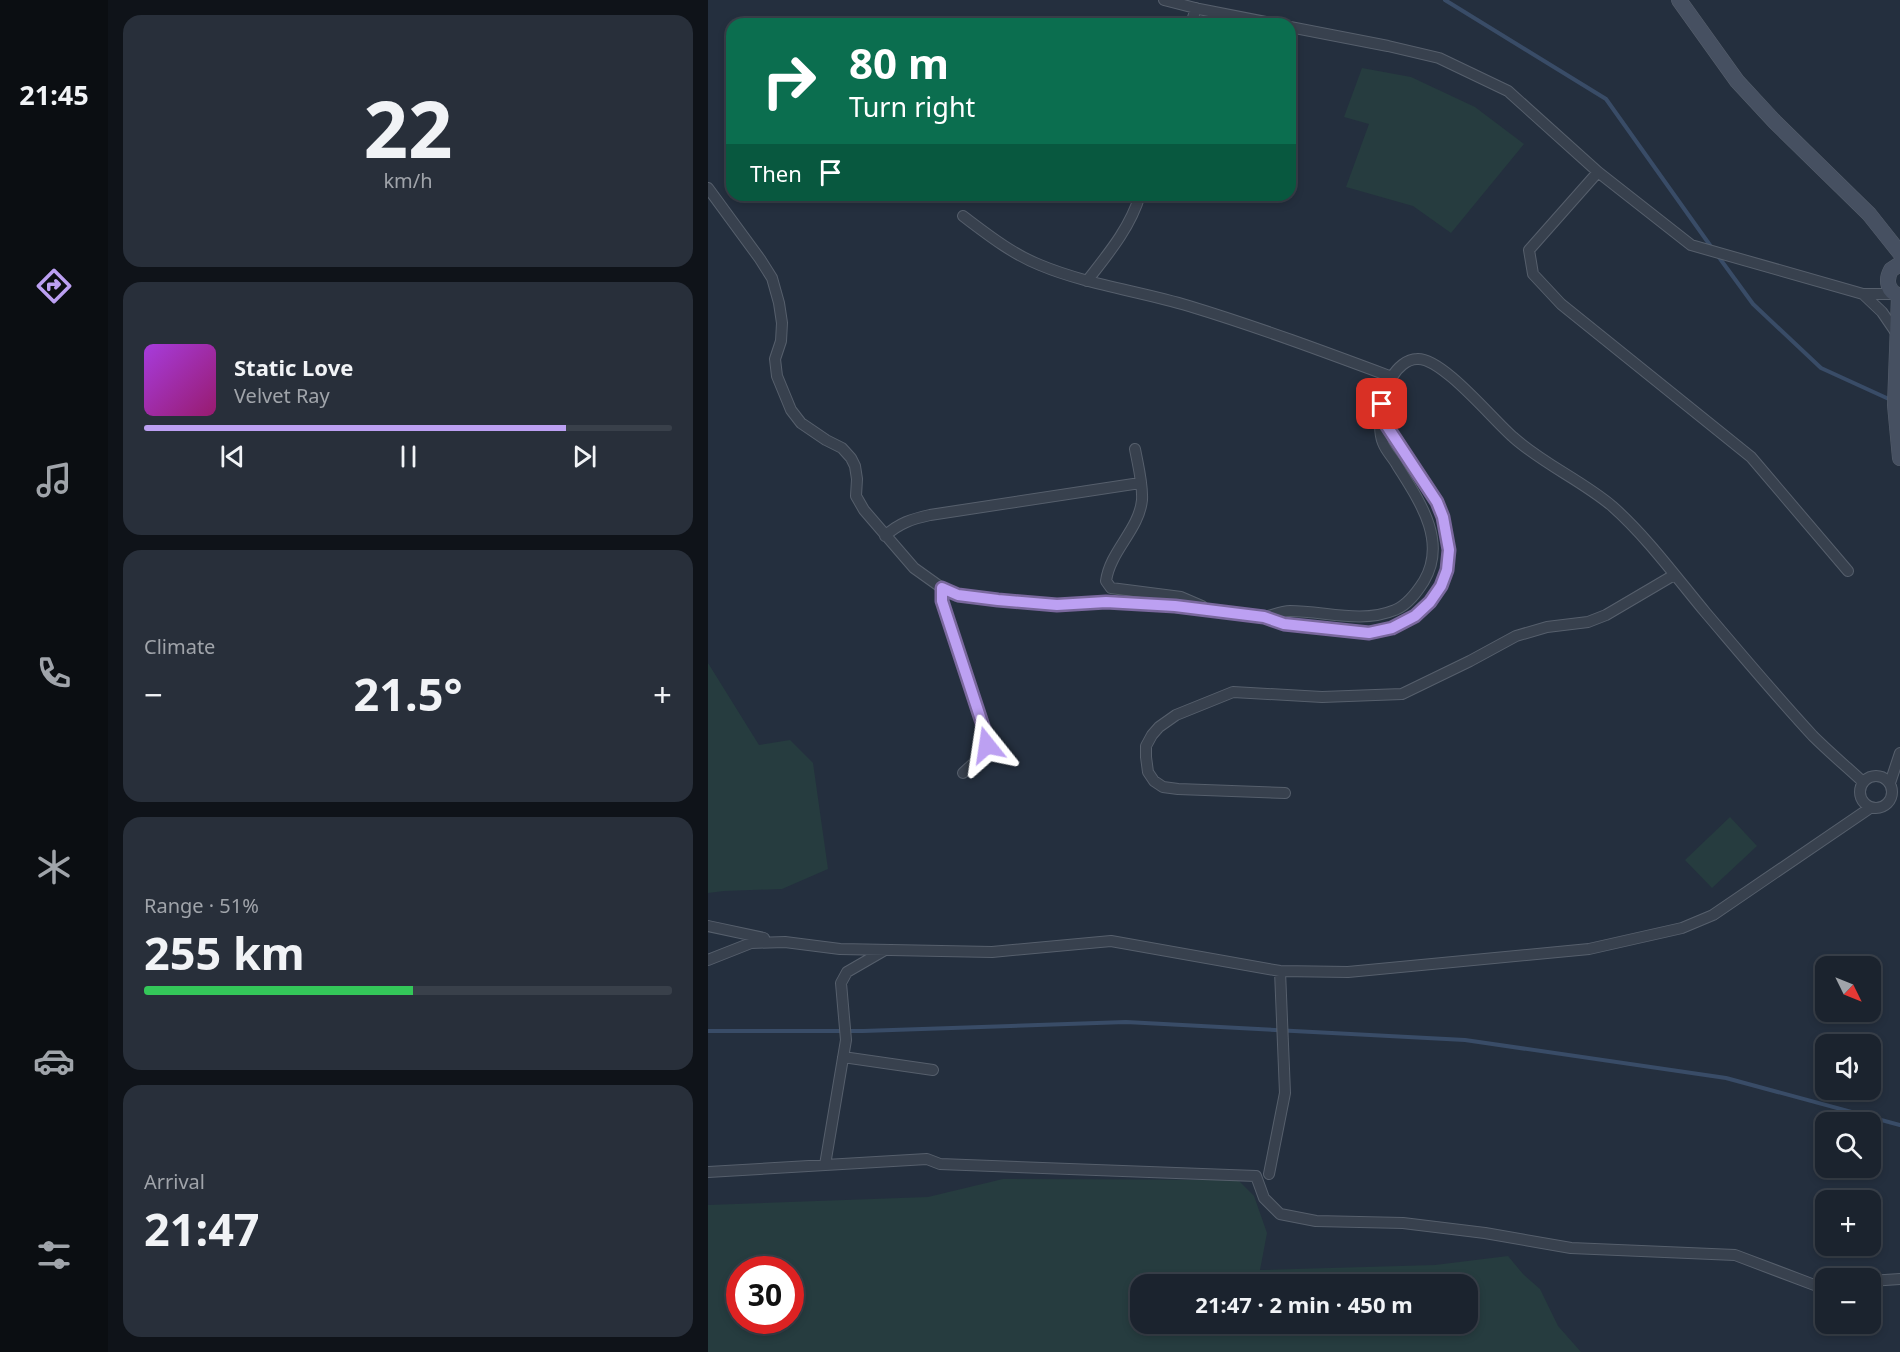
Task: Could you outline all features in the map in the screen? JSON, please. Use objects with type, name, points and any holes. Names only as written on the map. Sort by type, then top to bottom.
[{"type":"street","points":[[1164,0],[1246,18]]},
{"type":"street","points":[[1678,0],[1737,81],[1775,122],[1869,214],[1900,253]]},
{"type":"street","points":[[1193,18],[1196,8]]},
{"type":"street","points":[[1296,28],[1438,58],[1508,91],[1598,172],[1691,245],[1863,294],[1898,295]]},
{"type":"street","points":[[1598,172],[1529,250],[1533,274],[1561,304],[1750,457],[1848,571]]},
{"type":"street","points":[[708,188],[772,278],[782,323],[781,341],[775,359],[777,376],[791,410],[801,423],[842,448],[851,458],[857,479],[856,496],[885,536],[914,568],[942,588],[958,595],[1057,605],[1106,602],[1210,610],[1264,617],[1284,624],[1369,633],[1392,628],[1415,616],[1430,602],[1441,586],[1447,570],[1449,550],[1443,517],[1428,487],[1381,417]]},
{"type":"street","points":[[1087,281],[1120,239],[1138,201]]},
{"type":"street","points":[[963,216],[1001,244],[1038,264],[1087,281],[1188,306],[1392,377]]},
{"type":"street","points":[[1886,237],[1893,270],[1888,286],[1898,295],[1900,315],[1897,334],[1895,405],[1900,458]]},
{"type":"street","points":[[1863,294],[1881,284],[1893,270]]},
{"type":"street","points":[[1863,294],[1882,312],[1897,334]]},
{"type":"street","points":[[1264,617],[1288,611],[1353,617],[1374,615],[1404,605],[1424,581],[1429,573],[1433,554],[1432,533],[1423,507],[1382,442],[1381,417],[1382,404],[1392,377],[1405,363],[1416,359],[1435,364],[1538,459],[1562,472],[1612,506],[1642,537],[1814,737],[1863,782]]},
{"type":"street","points":[[1135,449],[1142,501],[1137,518],[1113,559],[1106,581],[1111,588],[1181,597],[1210,610]]},
{"type":"street","points":[[885,536],[902,523],[930,515],[1140,483]]},
{"type":"street","points":[[1286,793],[1163,787],[1154,781],[1148,771],[1146,746],[1159,727],[1176,715],[1233,692],[1322,697],[1402,694],[1516,636],[1547,627],[1588,622],[1606,615],[1674,575]]},
{"type":"street","points":[[942,588],[942,601],[986,735],[985,751],[963,773]]},
{"type":"street","points":[[1890,783],[1878,776],[1868,778],[1863,782],[1860,797],[1866,806],[1881,808],[1889,802],[1892,792],[1890,783],[1900,753]]},
{"type":"street","points":[[708,926],[785,942],[840,949],[993,952],[1111,941],[1280,971],[1348,972],[1589,949],[1682,928],[1713,915],[1870,808]]},
{"type":"street","points":[[708,960],[751,943],[785,942]]},
{"type":"street","points":[[825,1165],[846,1040],[841,983],[847,972],[887,950]]},
{"type":"street","points":[[1269,1174],[1285,1093],[1280,971]]},
{"type":"street","points":[[843,1057],[933,1070]]},
{"type":"street","points":[[708,1172],[927,1159],[940,1164],[1256,1176],[1264,1198],[1280,1214],[1316,1221],[1403,1223],[1485,1233],[1571,1248],[1736,1255],[1815,1285]]},
{"type":"street","points":[[1881,1280],[1900,1279]]},
{"type":"green space","points":[[1362,68],[1411,77],[1475,107],[1524,144],[1451,233],[1413,206],[1346,187],[1369,124],[1344,117]]},
{"type":"green space","points":[[708,663],[759,745],[790,740],[813,763],[828,869],[782,889],[708,893]]},
{"type":"green space","points":[[1730,817],[1757,846],[1712,888],[1685,860]]},
{"type":"green space","points":[[1003,1179],[1238,1180],[1254,1196],[1267,1233],[1260,1270],[1435,1265],[1508,1256],[1540,1289],[1558,1326],[1581,1352],[708,1352],[708,1205],[928,1197]]},
{"type":"waterway","points":[[1445,0],[1606,99],[1712,248]]},
{"type":"waterway","points":[[1718,256],[1753,304],[1821,368],[1891,400]]},
{"type":"waterway","points":[[708,1031],[863,1031],[1126,1022],[1465,1040],[1726,1078],[1900,1125]]},
{"type":"route","points":[[987,745],[986,735],[942,601],[942,588],[958,595],[1057,605],[1106,602],[1175,606],[1264,617],[1284,624],[1369,633],[1392,628],[1415,616],[1430,602],[1441,586],[1447,570],[1449,550],[1443,517],[1437,502],[1381,417],[1382,404]]}]
